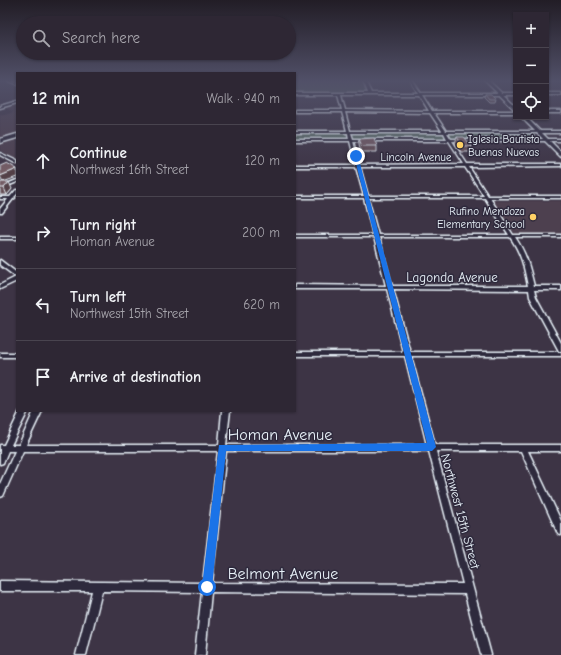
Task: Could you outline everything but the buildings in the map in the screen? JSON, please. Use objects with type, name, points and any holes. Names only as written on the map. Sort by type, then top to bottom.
[{"type":"street","points":[[296,111],[513,111]]},
{"type":"street","name":"Northwest 15th Street","points":[[344,111],[486,655]]},
{"type":"street","points":[[431,112],[521,250],[527,267],[533,297],[561,349]]},
{"type":"street","points":[[549,112],[561,112]]},
{"type":"street","points":[[526,120],[561,155]]},
{"type":"street","points":[[296,132],[561,132]]},
{"type":"street","points":[[0,141],[16,136]]},
{"type":"street","points":[[296,140],[561,140]]},
{"type":"street","points":[[0,154],[16,162]]},
{"type":"street","name":"Lincoln Avenue","points":[[296,166],[561,166]]},
{"type":"street","points":[[0,188],[16,181]]},
{"type":"street","points":[[296,197],[561,197]]},
{"type":"street","points":[[0,198],[14,198]]},
{"type":"street","points":[[0,212],[14,198]]},
{"type":"street","points":[[296,236],[561,236]]},
{"type":"street","points":[[0,238],[16,238]]},
{"type":"street","points":[[0,262],[16,276]]},
{"type":"street","points":[[0,287],[16,278]]},
{"type":"street","name":"Lagonda Avenue","points":[[296,288],[561,288]]},
{"type":"street","points":[[296,354],[561,354]]},
{"type":"street","points":[[0,355],[16,355]]},
{"type":"street","points":[[0,460],[3,448],[23,412]]},
{"type":"street","points":[[0,493],[38,412]]},
{"type":"street","points":[[200,655],[226,412]]},
{"type":"street","name":"Homan Avenue","points":[[3,448],[561,448]]},
{"type":"street","points":[[523,448],[561,531]]},
{"type":"street","name":"Belmont Avenue","points":[[0,586],[469,589]]},
{"type":"street","points":[[80,655],[98,587]]},
{"type":"shaded area","points":[[11,111],[16,111],[16,134],[0,139],[0,114],[5,115],[14,112]]},
{"type":"shaded area","points":[[16,138],[16,159],[0,150],[0,143]]},
{"type":"shaded area","name":"Rufino Mendoza Elementary School","points":[[493,201],[561,201],[561,234],[515,234]]},
{"type":"green space","points":[[296,133],[526,133],[535,136],[536,138],[296,139]]},
{"type":"place","name":"Iglesia Bautista Buenas Nuevas","points":[[460,145]]},
{"type":"place","name":"Rufino Mendoza Elementary School","points":[[533,217]]},
{"type":"route","points":[[207,587],[222,448],[432,447],[356,156]]}]
